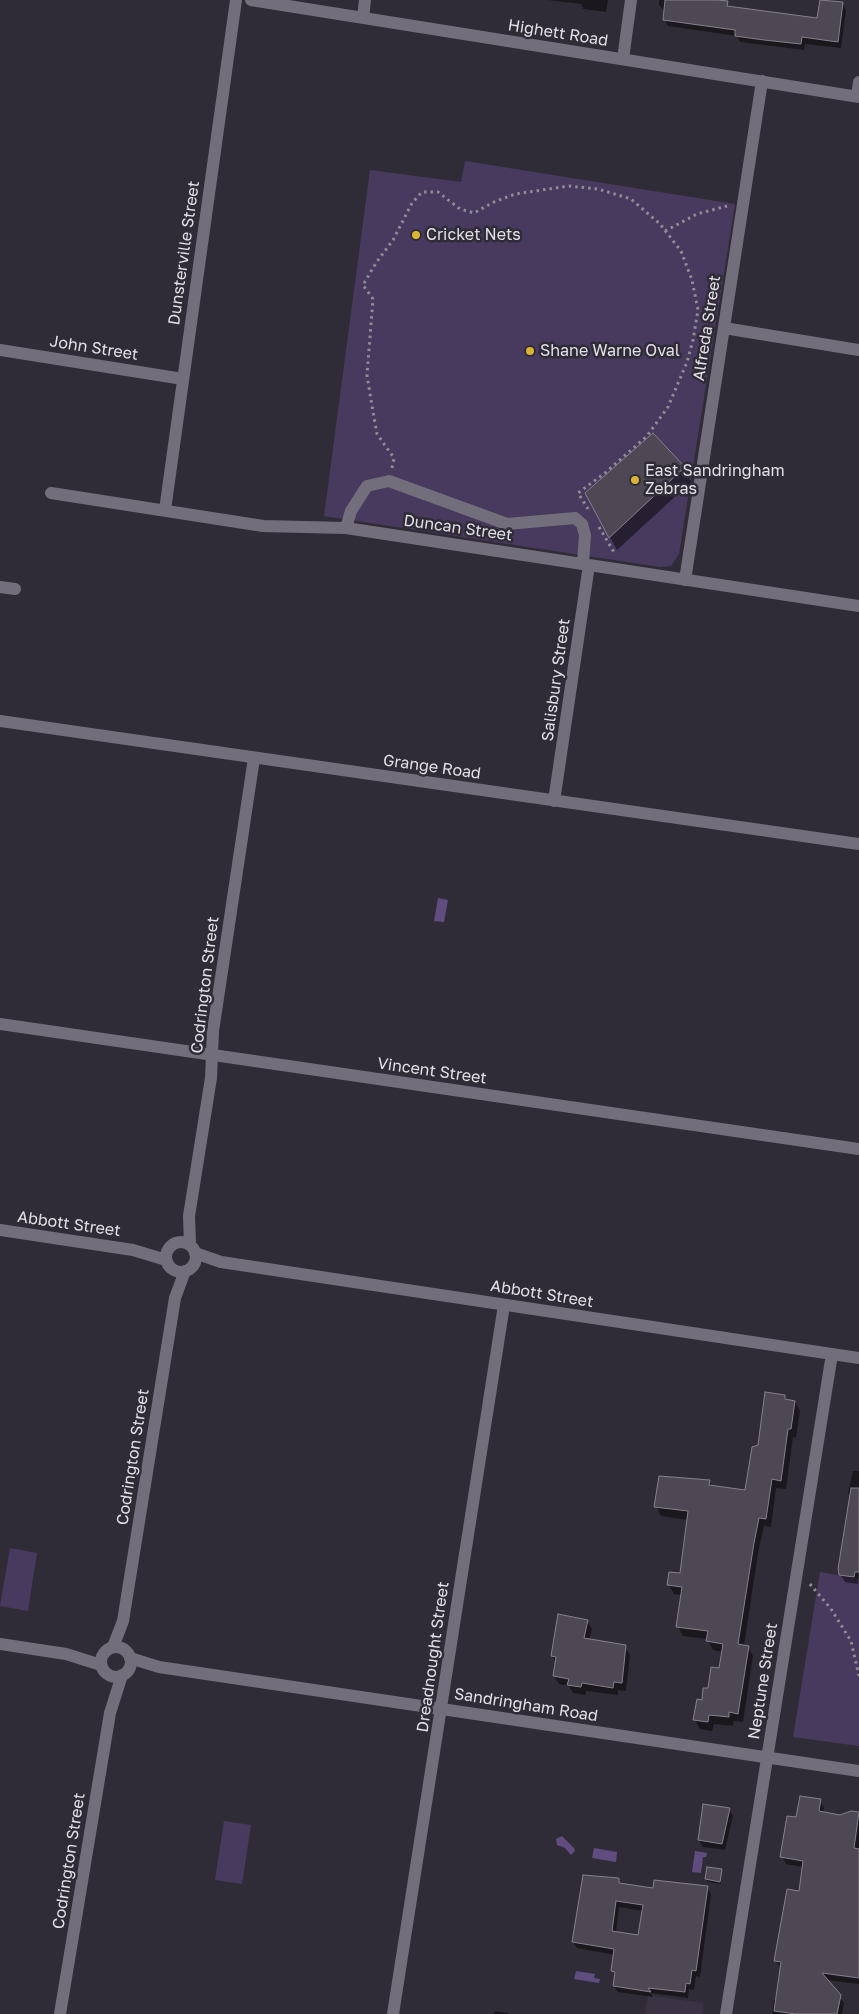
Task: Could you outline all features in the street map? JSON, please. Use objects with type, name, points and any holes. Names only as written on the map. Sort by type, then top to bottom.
[{"type":"street","name":"Dunsterville Street","points":[[165,510],[236,0]]},
{"type":"street","name":"Highett Road","points":[[251,0],[858,96]]},
{"type":"street","points":[[363,18],[365,0]]},
{"type":"street","points":[[623,60],[632,0]]},
{"type":"street","name":"Alfreda Street","points":[[684,580],[762,81]]},
{"type":"street","points":[[858,96],[859,82]]},
{"type":"street","points":[[724,328],[859,350]]},
{"type":"street","name":"John Street","points":[[0,350],[183,379]]},
{"type":"street","points":[[346,528],[351,511],[367,486],[389,481]]},
{"type":"street","name":"Salisbury Street","points":[[389,481],[507,524],[575,518],[582,524],[585,535],[586,564],[554,801]]},
{"type":"street","name":"Duncan Street","points":[[51,493],[263,526],[346,528],[859,606]]},
{"type":"street","points":[[0,587],[15,589]]},
{"type":"street","name":"Grange Road","points":[[0,721],[859,844]]},
{"type":"street","name":"Codrington Street","points":[[60,2014],[110,1713],[116,1661],[175,1298],[185,1254],[189,1216],[211,1078],[215,1012],[254,758]]},
{"type":"street","name":"Vincent Street","points":[[0,1024],[859,1149]]},
{"type":"street","name":"Abbott Street","points":[[0,1230],[133,1250],[185,1254],[221,1262],[859,1358]]},
{"type":"street","name":"Abbott Street","points":[[133,1250],[169,1265],[185,1254]]},
{"type":"street","name":"Codrington Street","points":[[175,1298],[169,1265],[185,1254]]},
{"type":"street","name":"Dreadnought Street","points":[[393,2014],[504,1305]]},
{"type":"street","name":"Neptune Street","points":[[726,2014],[832,1354]]},
{"type":"street","name":"Sandringham Road","points":[[0,1644],[859,1771]]},
{"type":"path","points":[[389,481],[394,458],[377,434],[367,375],[373,299],[363,285],[393,240],[412,204],[422,192],[438,192],[460,209],[474,213],[515,194],[569,186],[598,189],[631,199],[665,231],[681,251],[692,280],[698,310],[694,340],[678,386],[668,407],[648,436],[620,461],[578,493],[591,514]]},
{"type":"path","points":[[665,231],[697,214],[727,206]]},
{"type":"path","points":[[595,521],[624,571]]},
{"type":"path","points":[[797,1570],[831,1609],[852,1641],[859,1676]]},
{"type":"shaded area","points":[[465,161],[735,204],[679,554],[671,566],[660,567],[324,516],[370,170],[461,182]]},
{"type":"shaded area","points":[[438,898],[448,900],[444,922],[434,921]]},
{"type":"shaded area","points":[[10,1548],[37,1553],[28,1611],[0,1606]]},
{"type":"shaded area","points":[[820,1572],[859,1579],[859,1746],[793,1737]]},
{"type":"shaded area","points":[[224,1821],[251,1825],[242,1884],[215,1880]]},
{"type":"shaded area","points":[[562,1836],[574,1848],[575,1851],[571,1855],[565,1848],[557,1845],[556,1839]]},
{"type":"shaded area","points":[[594,1848],[617,1852],[616,1862],[592,1858]]},
{"type":"shaded area","points":[[695,1851],[707,1853],[706,1857],[703,1857],[701,1873],[692,1872]]},
{"type":"shaded area","points":[[576,1971],[595,1974],[594,1978],[600,1979],[599,1983],[574,1979]]},
{"type":"shaded area","points":[[648,1995],[704,2003],[702,2014],[645,2014]]},
{"type":"building","points":[[665,0],[728,1],[727,6],[817,18],[820,0],[843,2],[838,42],[802,37],[801,44],[764,40],[735,36],[735,30],[663,20]]},
{"type":"building","name":"East Sandringham Zebras","points":[[653,433],[685,467],[609,538],[585,493]]},
{"type":"building","points":[[765,1392],[785,1395],[785,1399],[795,1401],[791,1429],[788,1429],[781,1481],[772,1479],[766,1519],[759,1518],[754,1543],[738,1644],[749,1646],[738,1714],[729,1712],[729,1717],[709,1715],[708,1722],[693,1720],[697,1699],[702,1700],[703,1688],[708,1688],[711,1667],[719,1668],[723,1644],[706,1641],[708,1631],[676,1627],[682,1587],[667,1585],[669,1572],[680,1573],[688,1511],[654,1507],[659,1476],[710,1480],[709,1485],[745,1490],[752,1447],[758,1445]]},
{"type":"building","points":[[851,1488],[859,1488],[859,1572],[855,1572],[854,1577],[839,1575],[838,1569]]},
{"type":"building","points":[[558,1614],[588,1620],[584,1638],[626,1645],[622,1683],[614,1682],[613,1688],[582,1683],[581,1687],[567,1685],[569,1679],[553,1676],[556,1657],[551,1656]]},
{"type":"building","points":[[800,1796],[821,1799],[819,1811],[840,1815],[851,1811],[859,1812],[854,1848],[859,1849],[859,1978],[822,1973],[841,1995],[837,2014],[796,2014],[774,2011],[781,1962],[774,1961],[787,1889],[799,1891],[803,1861],[780,1857],[787,1816],[796,1817]]},
{"type":"building","points":[[703,1804],[730,1808],[722,1844],[698,1840]]},
{"type":"building","points":[[707,1867],[722,1869],[720,1882],[705,1879]]},
{"type":"building","points":[[583,1875],[619,1878],[619,1883],[653,1888],[654,1880],[708,1886],[696,1971],[692,1970],[690,1984],[686,1983],[685,1992],[648,1988],[651,1992],[613,1986],[615,1972],[611,1971],[614,1949],[572,1942]],"holes":[[[616,1901],[643,1905],[638,1935],[612,1931]]]},
{"type":"place","name":"Cricket Nets","points":[[416,235]]},
{"type":"place","name":"Shane Warne Oval","points":[[530,351]]},
{"type":"place","name":"East Sandringham Zebras","points":[[635,480]]}]
